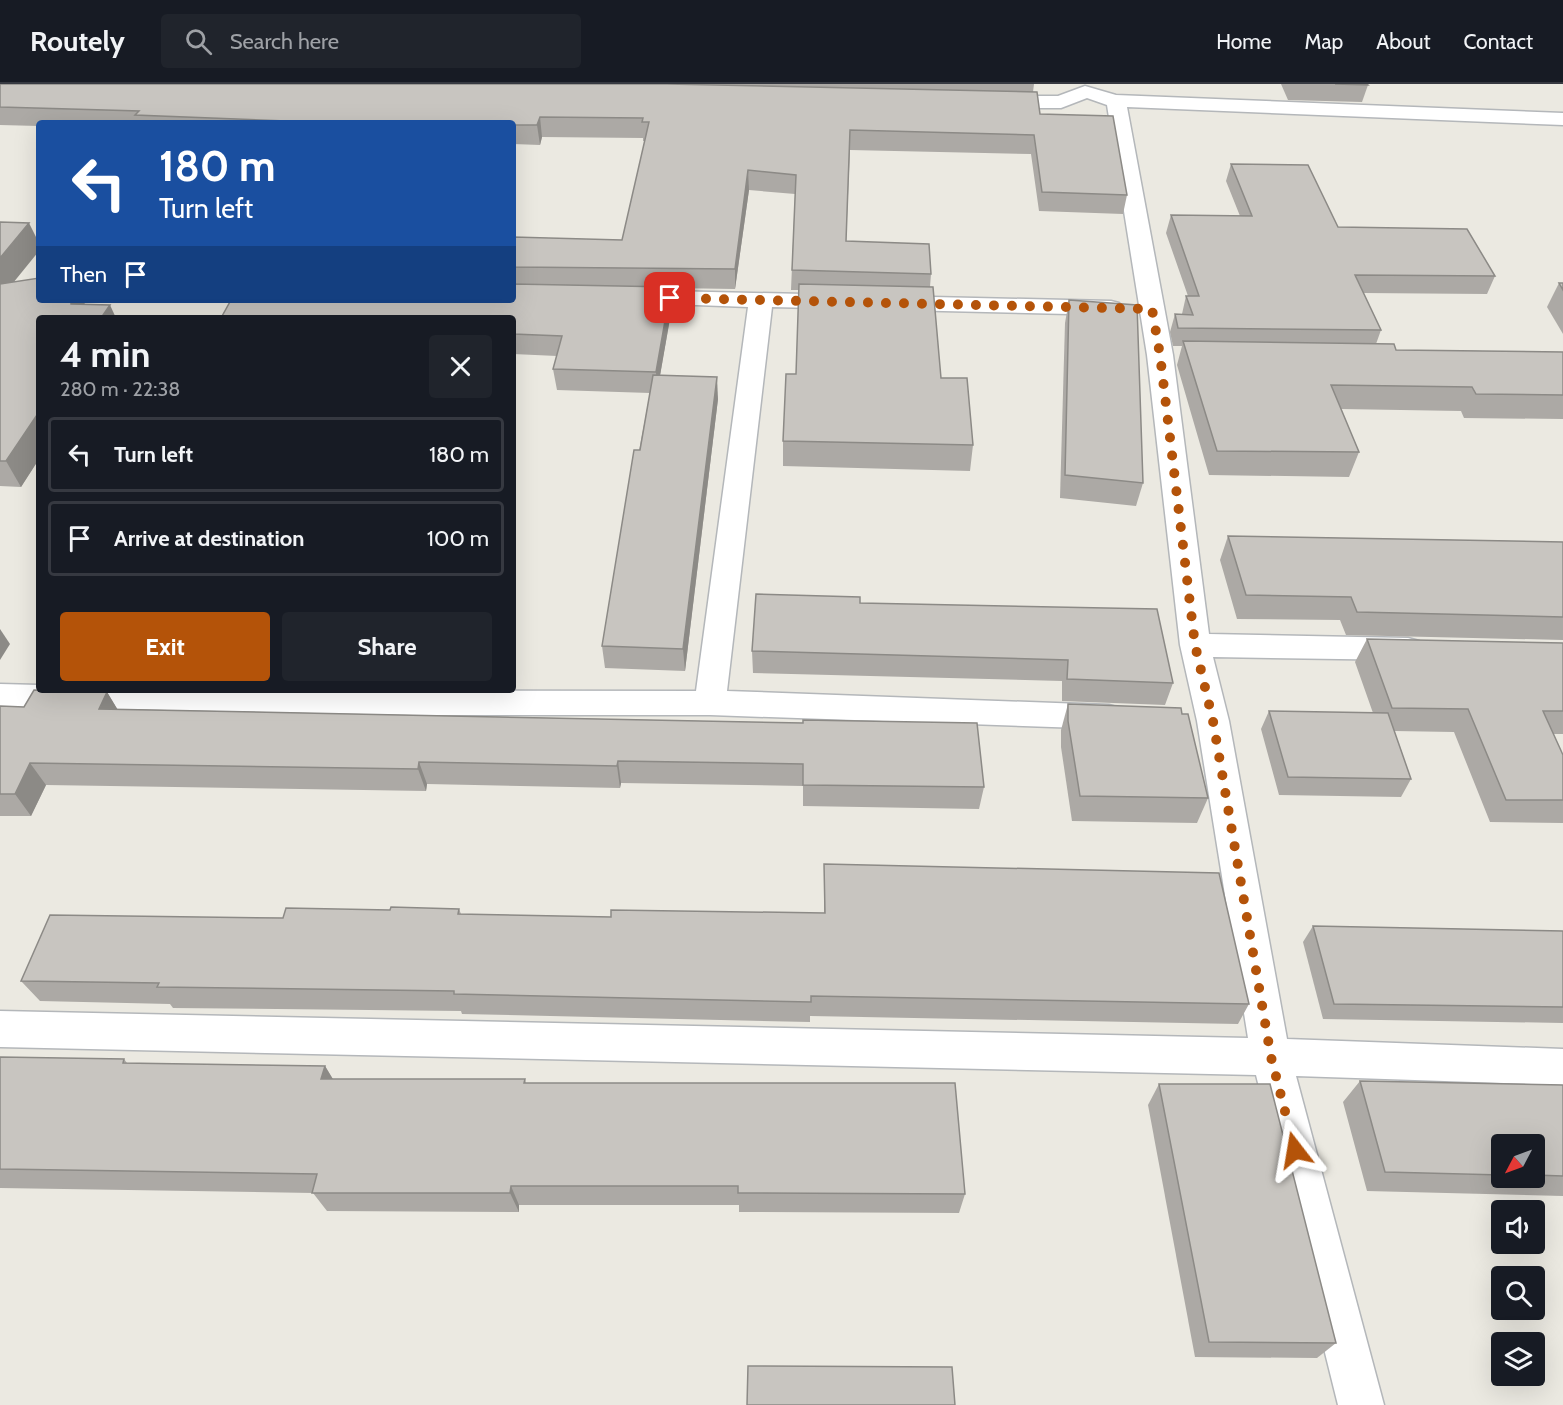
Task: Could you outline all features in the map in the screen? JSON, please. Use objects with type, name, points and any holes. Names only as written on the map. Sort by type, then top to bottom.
[{"type":"street","points":[[1188,84],[1193,104]]},
{"type":"street","points":[[972,101],[1060,102],[1080,88],[1116,101],[1563,118]]},
{"type":"street","points":[[1116,101],[1152,309],[1172,355],[1195,645],[1213,721],[1271,1057],[1361,1405]]},
{"type":"street","points":[[607,297],[1152,309]]},
{"type":"street","points":[[710,703],[760,299]]},
{"type":"street","points":[[1195,645],[1431,650]]},
{"type":"street","points":[[0,696],[710,703],[1141,718]]},
{"type":"street","points":[[1177,720],[1213,721]]},
{"type":"street","points":[[0,1029],[1271,1057],[1563,1067]]},
{"type":"building","points":[[0,84],[667,84],[1037,92],[1040,114],[1113,116],[1127,195],[1042,192],[1034,135],[850,130],[846,241],[929,244],[931,274],[792,270],[796,175],[748,170],[735,269],[516,267],[516,237],[622,240],[649,122],[642,122],[643,118],[540,117],[537,125],[516,125],[516,120],[262,120],[135,115],[139,111],[0,107]]},
{"type":"building","points":[[1231,164],[1308,165],[1338,227],[1467,229],[1495,276],[1355,275],[1381,330],[1178,328],[1175,314],[1193,315],[1186,296],[1199,296],[1171,215],[1252,216]]},
{"type":"building","points":[[0,222],[29,223],[0,258]]},
{"type":"building","points":[[36,278],[36,303],[110,305],[103,315],[36,315],[36,416],[6,461],[0,461],[0,284]]},
{"type":"building","points":[[516,284],[671,287],[656,372],[553,369],[562,336],[516,334],[516,315],[223,315],[229,303],[516,303]]},
{"type":"building","points":[[799,284],[933,287],[941,378],[967,378],[973,445],[783,441],[786,374],[796,374]]},
{"type":"building","points":[[1069,300],[1137,305],[1143,483],[1065,475]]},
{"type":"building","points":[[1183,341],[1394,344],[1396,350],[1563,352],[1563,395],[1476,394],[1472,387],[1331,385],[1359,452],[1217,451]]},
{"type":"building","points":[[653,375],[717,377],[683,649],[602,646],[634,450],[640,450]]},
{"type":"building","points":[[1228,536],[1563,542],[1563,617],[1357,612],[1351,597],[1246,595]]},
{"type":"building","points":[[756,594],[860,597],[860,603],[1157,609],[1173,683],[1067,679],[1068,660],[752,651]]},
{"type":"building","points":[[1367,639],[1563,643],[1563,711],[1543,711],[1563,755],[1563,800],[1506,800],[1468,709],[1392,708]]},
{"type":"building","points":[[34,690],[36,693],[107,693],[99,709],[803,723],[803,720],[977,723],[984,787],[803,785],[803,764],[618,761],[617,766],[419,762],[418,769],[30,763],[15,794],[0,794],[0,706],[24,707]]},
{"type":"building","points":[[1068,704],[1181,708],[1182,714],[1188,714],[1208,798],[1080,796],[1068,721]]},
{"type":"building","points":[[1269,711],[1388,713],[1411,779],[1288,777]]},
{"type":"building","points":[[824,864],[1219,873],[1249,1004],[811,996],[811,1002],[454,994],[454,991],[157,987],[159,983],[21,981],[50,915],[283,918],[286,908],[390,910],[391,907],[459,909],[458,914],[611,917],[611,910],[825,913]]},
{"type":"building","points":[[1313,926],[1563,931],[1563,1007],[1334,1004]]},
{"type":"building","points":[[0,1057],[124,1059],[123,1063],[325,1066],[321,1079],[525,1079],[524,1083],[955,1083],[965,1194],[738,1193],[738,1186],[511,1186],[510,1193],[312,1193],[317,1174],[0,1169]]},
{"type":"building","points":[[1360,1081],[1563,1085],[1563,1176],[1545,1175],[1545,1134],[1491,1134],[1491,1175],[1385,1172]]},
{"type":"building","points":[[1159,1084],[1270,1084],[1336,1343],[1209,1342]]},
{"type":"building","points":[[748,1366],[952,1367],[955,1405],[747,1405]]},
{"type":"route","points":[[670,298],[1152,309],[1160,355],[1195,645],[1213,721],[1271,1057],[1295,1150]]}]
